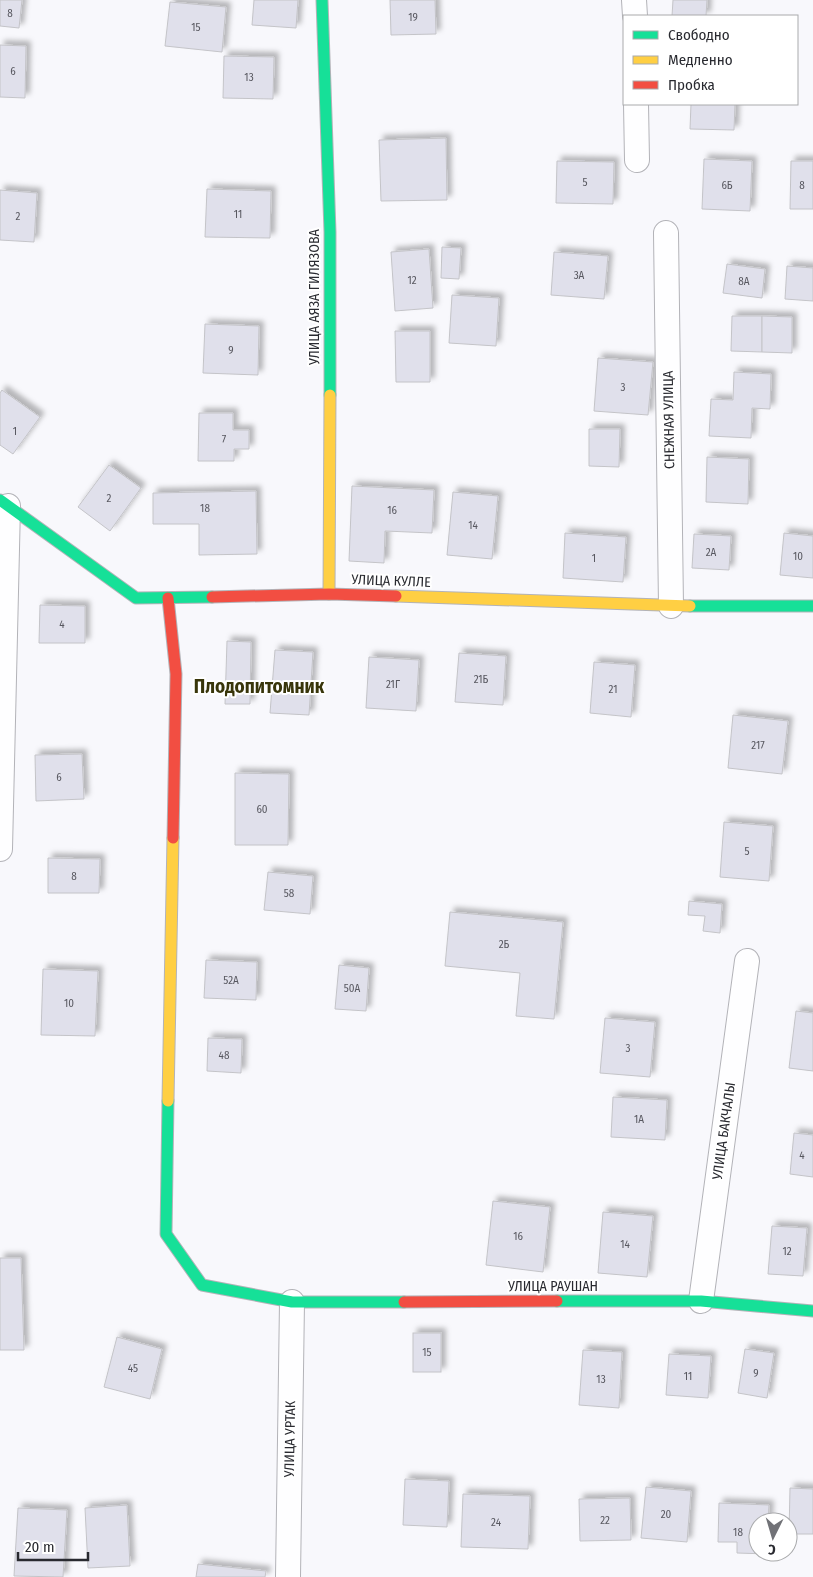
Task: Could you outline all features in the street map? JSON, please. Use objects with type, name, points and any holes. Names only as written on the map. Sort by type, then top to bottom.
[{"type":"street","name":"УЛИЦА АЯЗА ГИЛЯЗОВА","points":[[322,0],[330,232],[329,594]]},
{"type":"street","points":[[634,0],[635,15]]},
{"type":"street","points":[[636,105],[637,160]]},
{"type":"street","name":"СНЕЖНАЯ УЛИЦА","points":[[666,233],[671,606]]},
{"type":"street","name":"УЛИЦА КУЛЛЕ","points":[[4,503],[136,598],[329,594],[671,606],[813,606]]},
{"type":"street","points":[[0,849],[4,503]]},
{"type":"street","name":"УЛИЦА РАУШАН","points":[[168,598],[176,674],[166,1234],[202,1285],[292,1302],[701,1301],[813,1311]]},
{"type":"street","name":"УЛИЦА БАКЧАЛЫ","points":[[701,1301],[747,962]]},
{"type":"street","name":"УЛИЦА УРТАК","points":[[288,1577],[292,1302]]},
{"type":"building","points":[[0,0],[22,0],[19,28],[0,26]]},
{"type":"building","points":[[254,0],[298,0],[296,28],[252,25]]},
{"type":"building","points":[[390,0],[435,0],[436,34],[391,35]]},
{"type":"building","points":[[673,0],[707,0],[706,15],[672,15]]},
{"type":"building","points":[[170,2],[226,7],[222,52],[165,46]]},
{"type":"building","points":[[0,45],[26,46],[25,98],[0,97]]},
{"type":"building","points":[[224,56],[274,57],[273,99],[223,98]]},
{"type":"building","points":[[691,105],[735,105],[734,130],[690,129]]},
{"type":"building","points":[[446,138],[447,200],[381,201],[379,140]]},
{"type":"building","points":[[704,159],[752,161],[750,211],[702,209]]},
{"type":"building","points":[[557,161],[614,162],[613,204],[556,203]]},
{"type":"building","points":[[791,161],[813,161],[813,209],[790,209]]},
{"type":"building","points":[[207,189],[271,191],[270,238],[205,237]]},
{"type":"building","points":[[0,190],[37,193],[34,242],[0,240]]},
{"type":"building","points":[[442,247],[461,248],[459,279],[441,278]]},
{"type":"building","points":[[429,249],[433,308],[395,311],[391,252]]},
{"type":"building","points":[[554,252],[608,256],[604,299],[551,295]]},
{"type":"building","points":[[727,264],[765,269],[762,298],[723,293]]},
{"type":"building","points":[[787,266],[813,268],[813,301],[785,299]]},
{"type":"building","points":[[452,295],[499,298],[496,346],[449,343]]},
{"type":"building","points":[[732,316],[762,316],[762,352],[731,351]]},
{"type":"building","points":[[762,316],[792,317],[792,353],[762,352]]},
{"type":"building","points":[[205,324],[259,326],[258,375],[203,373]]},
{"type":"building","points":[[395,331],[430,331],[430,382],[396,382]]},
{"type":"building","points":[[598,358],[653,362],[648,415],[594,411]]},
{"type":"building","points":[[734,372],[771,374],[770,409],[752,408],[751,438],[709,436],[711,399],[733,400]]},
{"type":"building","points":[[2,390],[40,417],[13,454],[0,445],[0,393]]},
{"type":"building","points":[[199,413],[233,413],[233,430],[249,430],[249,449],[234,449],[234,461],[198,461]]},
{"type":"building","points":[[589,429],[620,429],[619,467],[589,466]]},
{"type":"building","points":[[707,457],[749,459],[748,504],[706,502]]},
{"type":"building","points":[[109,465],[141,488],[110,531],[78,507]]},
{"type":"building","points":[[352,486],[434,490],[432,533],[385,531],[384,563],[349,561]]},
{"type":"building","points":[[256,491],[257,554],[199,555],[199,524],[153,524],[153,493]]},
{"type":"building","points":[[453,492],[498,496],[492,559],[447,555]]},
{"type":"building","points":[[565,533],[626,537],[623,582],[563,578]]},
{"type":"building","points":[[784,533],[813,536],[813,578],[780,575]]},
{"type":"building","points":[[694,534],[731,536],[729,570],[692,568]]},
{"type":"building","points":[[40,605],[85,606],[85,643],[39,643]]},
{"type":"building","points":[[227,641],[251,642],[250,704],[225,704]]},
{"type":"building","points":[[275,650],[313,652],[309,715],[270,713]]},
{"type":"building","points":[[459,653],[506,656],[503,705],[455,702]]},
{"type":"building","points":[[369,657],[419,660],[416,711],[366,708]]},
{"type":"building","points":[[594,662],[635,665],[631,717],[590,713]]},
{"type":"building","points":[[733,715],[788,721],[782,774],[728,768]]},
{"type":"building","points":[[82,754],[84,799],[36,801],[35,755]]},
{"type":"building","points":[[235,773],[289,774],[288,845],[235,845]]},
{"type":"building","points":[[724,822],[773,826],[769,881],[720,877]]},
{"type":"building","points":[[48,858],[100,859],[99,893],[48,893]]},
{"type":"building","points":[[268,872],[313,876],[310,914],[264,910]]},
{"type":"building","points":[[689,901],[722,904],[720,933],[703,931],[705,916],[688,915]]},
{"type":"building","points":[[450,912],[563,922],[554,1019],[516,1016],[520,973],[445,966]]},
{"type":"building","points":[[206,960],[257,962],[256,1000],[204,998]]},
{"type":"building","points":[[339,965],[369,968],[366,1011],[335,1009]]},
{"type":"building","points":[[43,969],[98,971],[95,1036],[41,1035]]},
{"type":"building","points":[[796,1011],[813,1013],[813,1071],[789,1068]]},
{"type":"building","points":[[605,1018],[655,1022],[650,1077],[600,1073]]},
{"type":"building","points":[[208,1038],[242,1039],[241,1073],[207,1071]]},
{"type":"building","points":[[613,1097],[667,1100],[665,1140],[611,1137]]},
{"type":"building","points":[[794,1133],[813,1135],[813,1177],[790,1174]]},
{"type":"building","points":[[493,1201],[550,1207],[543,1272],[486,1265]]},
{"type":"building","points":[[603,1212],[653,1216],[647,1277],[598,1273]]},
{"type":"building","points":[[772,1226],[807,1228],[803,1276],[768,1274]]},
{"type":"building","points":[[0,1258],[21,1258],[24,1350],[0,1350]]},
{"type":"building","points":[[413,1333],[441,1333],[441,1372],[413,1372]]},
{"type":"building","points":[[117,1337],[162,1349],[150,1399],[104,1387]]},
{"type":"building","points":[[745,1349],[774,1353],[767,1398],[738,1393]]},
{"type":"building","points":[[583,1350],[622,1352],[619,1408],[579,1405]]},
{"type":"building","points":[[669,1354],[711,1356],[708,1398],[666,1395]]},
{"type":"building","points":[[405,1479],[449,1481],[447,1527],[403,1525]]},
{"type":"building","points":[[646,1487],[691,1491],[687,1542],[641,1538]]},
{"type":"building","points":[[790,1488],[813,1489],[813,1534],[798,1534],[798,1512],[789,1512]]},
{"type":"building","points":[[463,1494],[530,1496],[528,1549],[461,1547]]},
{"type":"building","points":[[630,1498],[631,1540],[580,1541],[579,1499]]},
{"type":"building","points":[[719,1503],[769,1505],[769,1512],[748,1512],[748,1553],[737,1553],[737,1542],[718,1542]]},
{"type":"building","points":[[127,1505],[130,1566],[88,1568],[85,1508]]},
{"type":"building","points":[[18,1508],[67,1510],[63,1577],[14,1576]]},
{"type":"building","points":[[198,1564],[266,1571],[265,1577],[196,1577]]},
{"type":"traffic: fast","points":[[322,0],[330,232],[330,395]]},
{"type":"traffic: fast","points":[[0,500],[136,598],[212,597]]},
{"type":"traffic: fast","points":[[690,606],[813,606]]},
{"type":"traffic: fast","points":[[168,1101],[166,1234],[202,1285],[292,1302],[404,1302]]},
{"type":"traffic: fast","points":[[557,1301],[701,1301],[813,1311]]},
{"type":"traffic: slow","points":[[329,594],[330,395]]},
{"type":"traffic: slow","points":[[396,596],[690,606]]},
{"type":"traffic: slow","points":[[168,1101],[173,838]]},
{"type":"traffic: jam","points":[[212,597],[329,594],[396,596]]},
{"type":"traffic: jam","points":[[168,598],[176,674],[173,838]]},
{"type":"traffic: jam","points":[[404,1302],[557,1301]]},
{"type":"district","name":"Плодопитомник","points":[[259,686]]}]
